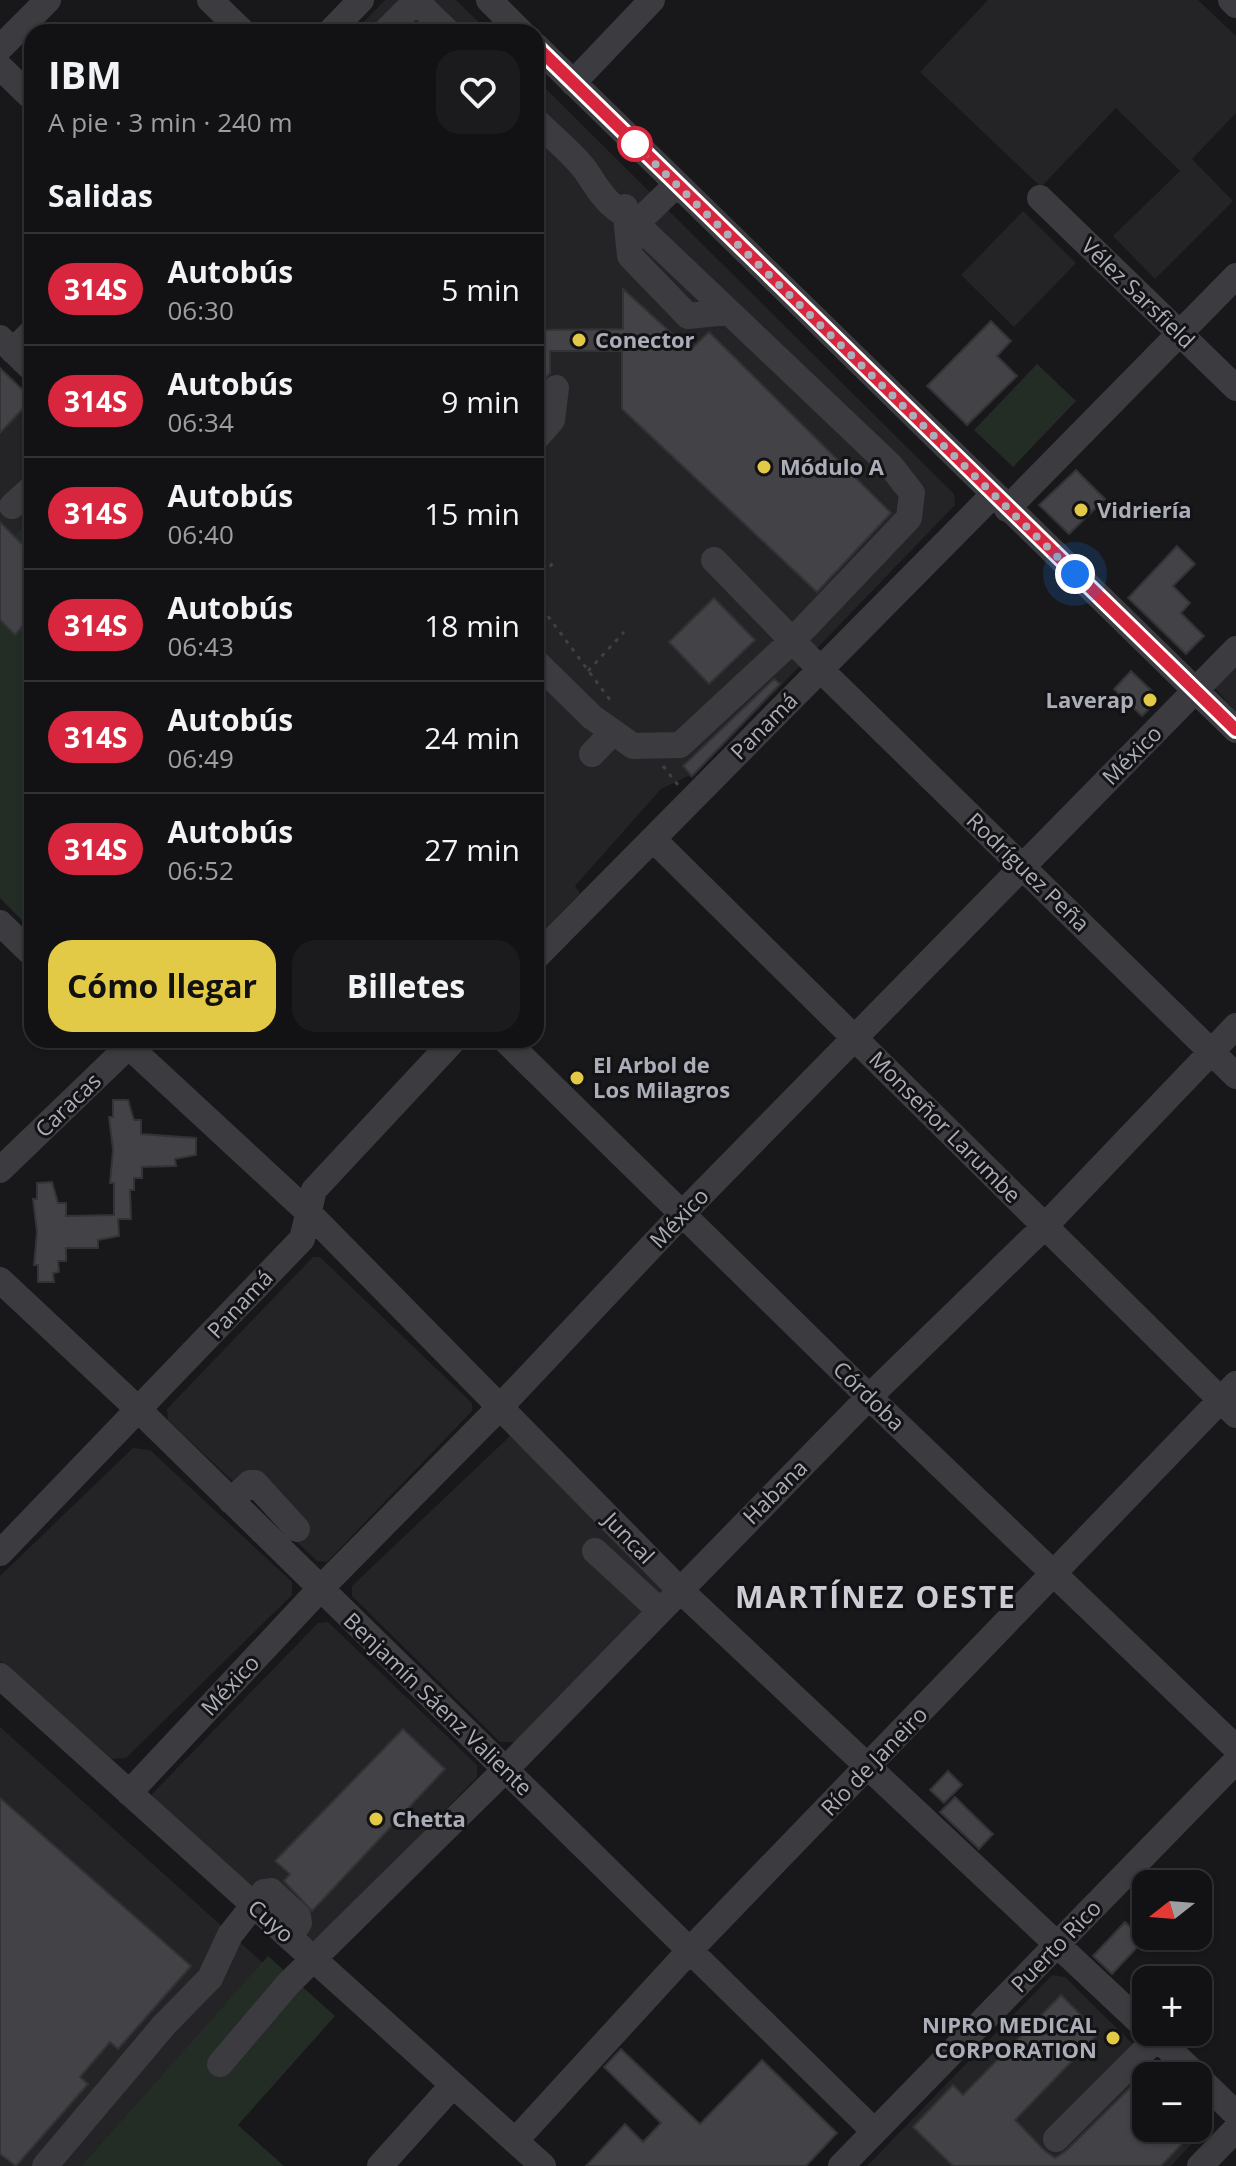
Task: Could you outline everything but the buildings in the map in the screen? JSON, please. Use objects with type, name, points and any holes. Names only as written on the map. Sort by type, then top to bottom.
[{"type":"street","points":[[0,48],[48,0]]},
{"type":"street","points":[[210,0],[235,24]]},
{"type":"street","points":[[338,24],[361,0]]},
{"type":"street","points":[[489,0],[513,24]]},
{"type":"street","points":[[573,83],[652,0]]},
{"type":"street","points":[[1231,0],[1236,5]]},
{"type":"street","points":[[393,24],[416,1],[440,24]]},
{"type":"street","points":[[544,54],[1236,730]]},
{"type":"street","points":[[0,67],[24,90]]},
{"type":"street","points":[[544,129],[585,171],[600,178],[617,194],[636,225],[891,466],[912,493],[909,518],[789,643],[680,745],[633,746],[615,722],[544,668]]},
{"type":"street","points":[[636,225],[680,189]]},
{"type":"street","name":"Vélez Sarsfield","points":[[1040,198],[1236,388]]},
{"type":"street","name":"Panamá","points":[[544,949],[817,672],[1180,334],[1236,276]]},
{"type":"street","points":[[544,429],[552,420],[556,388]]},
{"type":"street","points":[[12,506],[24,495]]},
{"type":"street","name":"Rodríguez Peña","points":[[714,560],[817,672],[1236,1076]]},
{"type":"street","name":"México","points":[[129,1793],[320,1589],[501,1406],[683,1213],[1236,649]]},
{"type":"street","points":[[592,754],[615,722]]},
{"type":"street","name":"Monseñor Larumbe","points":[[653,839],[1045,1226],[1231,1400]]},
{"type":"street","points":[[0,923],[24,946]]},
{"type":"street","name":"Habana","points":[[220,2064],[315,1959],[506,1769],[869,1397],[1045,1226],[1236,1026]]},
{"type":"street","name":"Caracas","points":[[0,1170],[123,1048]]},
{"type":"street","name":"Juncal","points":[[135,1048],[309,1213],[679,1589],[1132,2014]]},
{"type":"street","name":"Panamá","points":[[0,1553],[140,1411],[302,1239],[314,1190],[447,1048]]},
{"type":"street","name":"Córdoba","points":[[513,1048],[869,1397],[1236,1748]]},
{"type":"street","name":"Benjamín Sáenz Valiente","points":[[0,1280],[140,1411],[874,2131]]},
{"type":"street","name":"Río de Janeiro","points":[[515,2141],[691,1949],[1056,1573],[1231,1400]]},
{"type":"street","points":[[231,1501],[250,1483],[255,1483],[297,1529]]},
{"type":"street","points":[[595,1551],[659,1610]]},
{"type":"street","name":"Cuyo","points":[[0,1676],[543,2166]]},
{"type":"street","name":"Puerto Rico","points":[[841,2166],[1236,1761]]},
{"type":"street","points":[[45,2166],[164,2025],[210,1978],[230,1935],[251,1905]]},
{"type":"street","points":[[1056,2139],[1139,2046]]},
{"type":"street","name":"Juncal","points":[[1165,2046],[1182,2062]]},
{"type":"street","points":[[380,2166],[453,2085]]},
{"type":"street","name":"Juncal","points":[[1212,2091],[1236,2114]]},
{"type":"street","points":[[1200,2166],[1236,2129]]},
{"type":"path","points":[[544,573],[555,561]]},
{"type":"path","points":[[544,611],[588,671],[615,722]]},
{"type":"path","points":[[588,671],[624,632]]},
{"type":"path","points":[[647,745],[691,800]]},
{"type":"shaded area","points":[[385,0],[456,0],[481,24],[362,24]]},
{"type":"shaded area","points":[[988,0],[1198,0],[1236,36],[1236,113],[1192,159],[1233,201],[1155,279],[1113,236],[1180,171],[1116,108],[1041,187],[920,72]]},
{"type":"shaded area","points":[[544,87],[954,494],[955,505],[692,778],[688,776],[661,789],[575,886],[580,893],[544,930]]},
{"type":"shaded area","points":[[1023,211],[1076,263],[1014,327],[961,275]]},
{"type":"shaded area","points":[[1037,364],[1076,401],[1013,467],[974,430]]},
{"type":"shaded area","points":[[0,368],[24,391],[24,525],[0,550]]},
{"type":"shaded area","points":[[24,525],[24,922],[0,898],[0,550]]},
{"type":"shaded area","points":[[1236,658],[1236,712],[1213,686]]},
{"type":"shaded area","points":[[313,1257],[320,1257],[472,1403],[472,1411],[327,1562],[317,1561],[168,1420],[167,1409]]},
{"type":"shaded area","points":[[512,1434],[666,1594],[516,1742],[500,1742],[352,1596],[352,1586]]},
{"type":"shaded area","points":[[133,1448],[150,1450],[292,1582],[292,1595],[126,1758],[112,1759],[0,1661],[0,1576]]},
{"type":"shaded area","points":[[328,1622],[477,1765],[477,1777],[319,1940],[306,1940],[153,1805],[152,1794],[318,1623]]},
{"type":"shaded area","points":[[0,1727],[263,1963],[81,2166],[0,2166]]},
{"type":"shaded area","points":[[268,1956],[335,2016],[238,2125],[284,2166],[81,2166]]},
{"type":"shaded area","points":[[1052,1975],[1065,1977],[1151,2062],[1132,2062],[1132,2142],[1193,2142],[1171,2166],[867,2166]]},
{"type":"bus line","name":"314S","points":[[544,54],[1236,730]]},
{"type":"place","name":"Conector","points":[[579,340]]},
{"type":"place","name":"Módulo A","points":[[764,467]]},
{"type":"place","name":"Vidriería","points":[[1081,510]]},
{"type":"place","name":"Laverap","points":[[1150,700]]},
{"type":"place","name":"El Arbol de Los Milagros","points":[[577,1078]]},
{"type":"place","name":"Chetta","points":[[376,1819]]},
{"type":"place","name":"NIPRO MEDICAL CORPORATION","points":[[1113,2038]]},
{"type":"district","name":"MARTÍNEZ OESTE","points":[[876,1598]]},
{"type":"route","points":[[635,144],[1075,574]]}]
